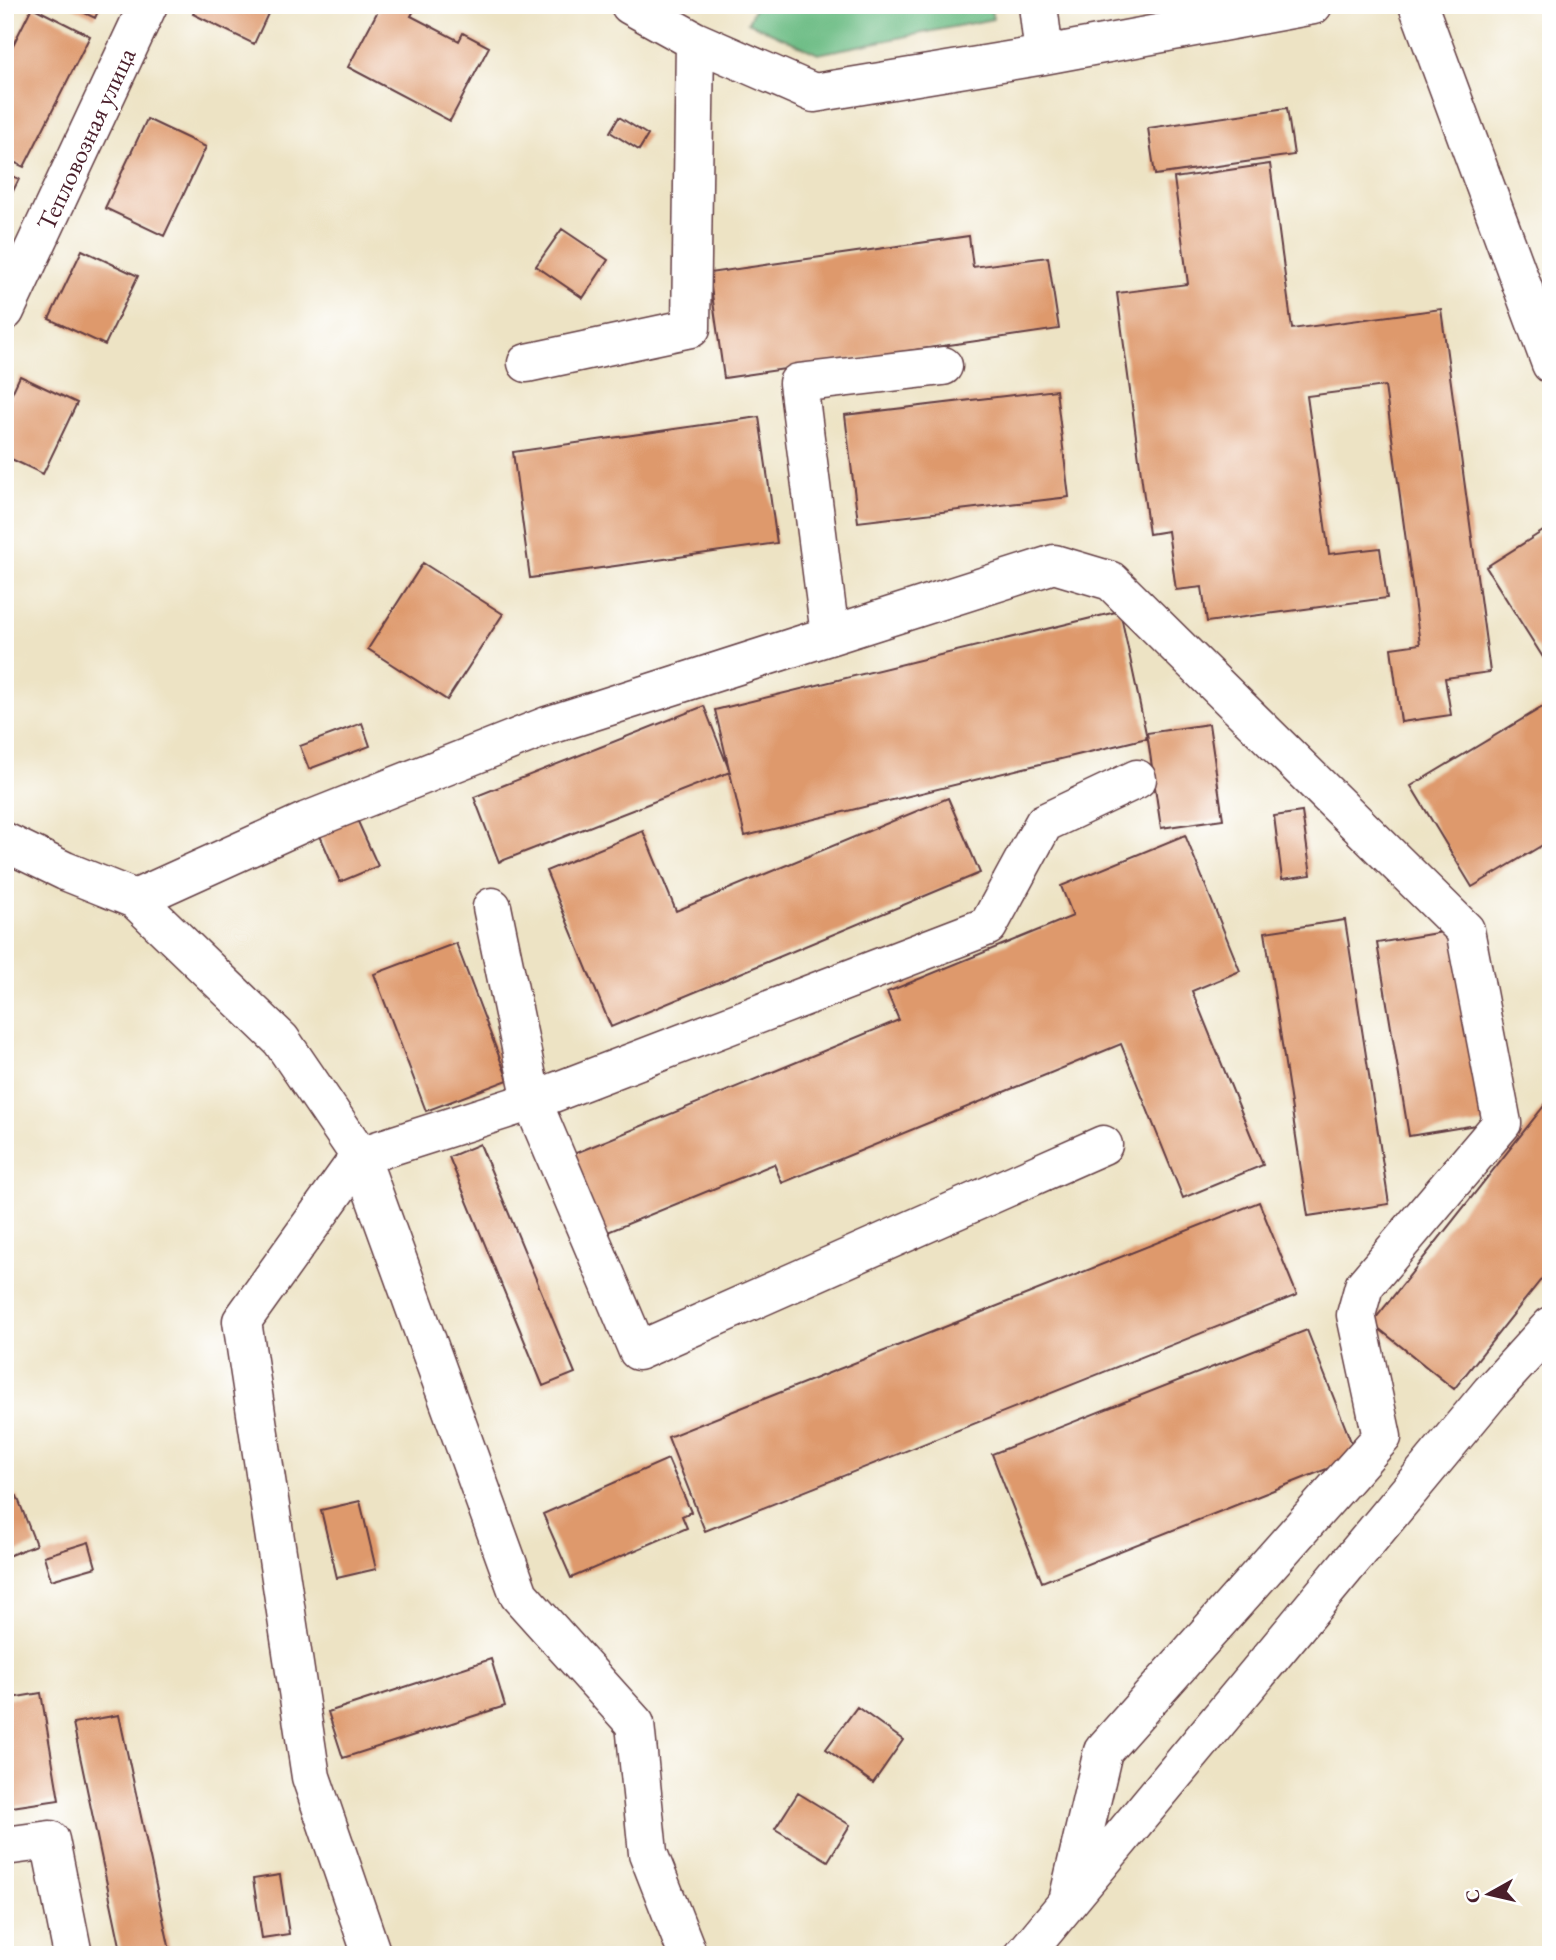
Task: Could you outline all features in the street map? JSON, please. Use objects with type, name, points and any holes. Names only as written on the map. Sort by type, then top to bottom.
[{"type":"street","name":"Тепловозная улица","points":[[5,311],[148,5]]},
{"type":"street","points":[[630,5],[695,41],[814,93],[1044,55],[1313,5]]},
{"type":"street","points":[[1038,5],[1044,55]]},
{"type":"street","points":[[1418,5],[1551,364]]},
{"type":"street","points":[[527,363],[691,328],[695,41]]},
{"type":"street","points":[[830,635],[798,383],[943,366]]},
{"type":"street","points":[[135,899],[307,821],[547,726],[1054,564],[1111,581],[1465,930],[1502,1123],[1364,1286],[1356,1315],[1382,1437],[1103,1751],[1068,1901]]},
{"type":"street","points":[[372,1955],[311,1777],[242,1321],[360,1156],[532,1101],[988,926],[1044,822],[1136,779]]},
{"type":"street","points":[[5,842],[65,872],[135,899],[281,1040],[360,1156],[519,1595],[635,1724],[648,1853],[688,1955]]},
{"type":"street","points":[[492,907],[532,1101],[638,1351],[1104,1145]]},
{"type":"street","points":[[1024,1955],[1491,1392],[1551,1326]]},
{"type":"street","points":[[5,1846],[50,1840],[73,1955]]},
{"type":"green space","points":[[756,5],[990,5],[993,19],[818,54],[748,22]]},
{"type":"building","points":[[68,5],[101,5],[95,18]]},
{"type":"building","points":[[197,5],[272,5],[254,44],[193,14]]},
{"type":"building","points":[[381,5],[417,5],[411,16],[459,41],[463,33],[489,47],[450,121],[348,67]]},
{"type":"building","points":[[32,7],[90,36],[24,167],[5,158],[5,61]]},
{"type":"building","points":[[1287,108],[1294,155],[1155,175],[1148,128]]},
{"type":"building","points":[[619,117],[648,135],[639,150],[610,132]]},
{"type":"building","points":[[147,119],[206,147],[164,236],[105,208]]},
{"type":"building","points":[[1270,164],[1292,329],[1441,309],[1490,672],[1445,678],[1451,715],[1401,722],[1391,648],[1420,644],[1385,386],[1307,396],[1329,554],[1380,548],[1387,598],[1207,622],[1202,587],[1176,590],[1168,531],[1149,534],[1117,293],[1188,284],[1174,178]]},
{"type":"building","points":[[5,173],[19,179],[5,207]]},
{"type":"building","points":[[562,229],[608,260],[583,298],[536,266]]},
{"type":"building","points":[[969,236],[973,267],[1048,257],[1059,329],[724,378],[709,273]]},
{"type":"building","points":[[82,250],[138,276],[105,345],[49,319]]},
{"type":"building","points":[[20,376],[77,403],[43,474],[5,456],[5,408]]},
{"type":"building","points":[[1056,390],[1069,497],[858,522],[845,415]]},
{"type":"building","points":[[759,417],[777,543],[530,578],[513,452]]},
{"type":"building","points":[[1551,526],[1551,670],[1486,567]]},
{"type":"building","points":[[423,563],[503,614],[447,700],[368,649]]},
{"type":"building","points":[[1120,611],[1147,738],[745,836],[715,710]]},
{"type":"building","points":[[1551,702],[1551,840],[1472,887],[1411,786]]},
{"type":"building","points":[[704,706],[730,772],[499,862],[474,797]]},
{"type":"building","points":[[362,723],[370,746],[309,769],[300,746]]},
{"type":"building","points":[[1209,724],[1223,819],[1161,828],[1147,733]]},
{"type":"building","points":[[948,798],[980,873],[611,1027],[546,871],[643,831],[676,911]]},
{"type":"building","points":[[1302,812],[1311,875],[1282,879],[1274,816]]},
{"type":"building","points":[[355,815],[378,866],[340,882],[318,831]]},
{"type":"building","points":[[1185,835],[1240,971],[1192,991],[1263,1165],[1183,1198],[1121,1044],[782,1183],[774,1164],[603,1234],[571,1155],[899,1020],[887,992],[1073,916],[1061,886]]},
{"type":"building","points":[[1345,920],[1389,1204],[1308,1216],[1265,932]]},
{"type":"building","points":[[1455,930],[1488,1123],[1409,1136],[1377,943]]},
{"type":"building","points":[[456,943],[508,1080],[426,1111],[374,974]]},
{"type":"building","points":[[1551,1097],[1551,1267],[1454,1389],[1372,1323]]},
{"type":"building","points":[[480,1144],[575,1373],[543,1386],[449,1157]]},
{"type":"building","points":[[1259,1202],[1297,1295],[705,1531],[668,1437]]},
{"type":"building","points":[[1307,1330],[1357,1457],[1042,1582],[992,1454]]},
{"type":"building","points":[[668,1459],[691,1512],[682,1516],[687,1528],[571,1578],[543,1514]]},
{"type":"building","points":[[17,1496],[36,1545],[5,1557],[5,1501]]},
{"type":"building","points":[[360,1501],[376,1569],[337,1578],[321,1510]]},
{"type":"building","points":[[89,1542],[96,1567],[51,1580],[44,1556]]},
{"type":"building","points":[[491,1659],[505,1706],[343,1758],[328,1712]]},
{"type":"building","points":[[41,1693],[59,1800],[5,1808],[5,1699]]},
{"type":"building","points":[[857,1707],[903,1740],[873,1783],[826,1749]]},
{"type":"building","points":[[119,1715],[171,1955],[122,1955],[73,1723]]},
{"type":"building","points":[[798,1793],[850,1825],[828,1861],[775,1829]]},
{"type":"building","points":[[280,1875],[289,1934],[262,1938],[253,1879]]}]
